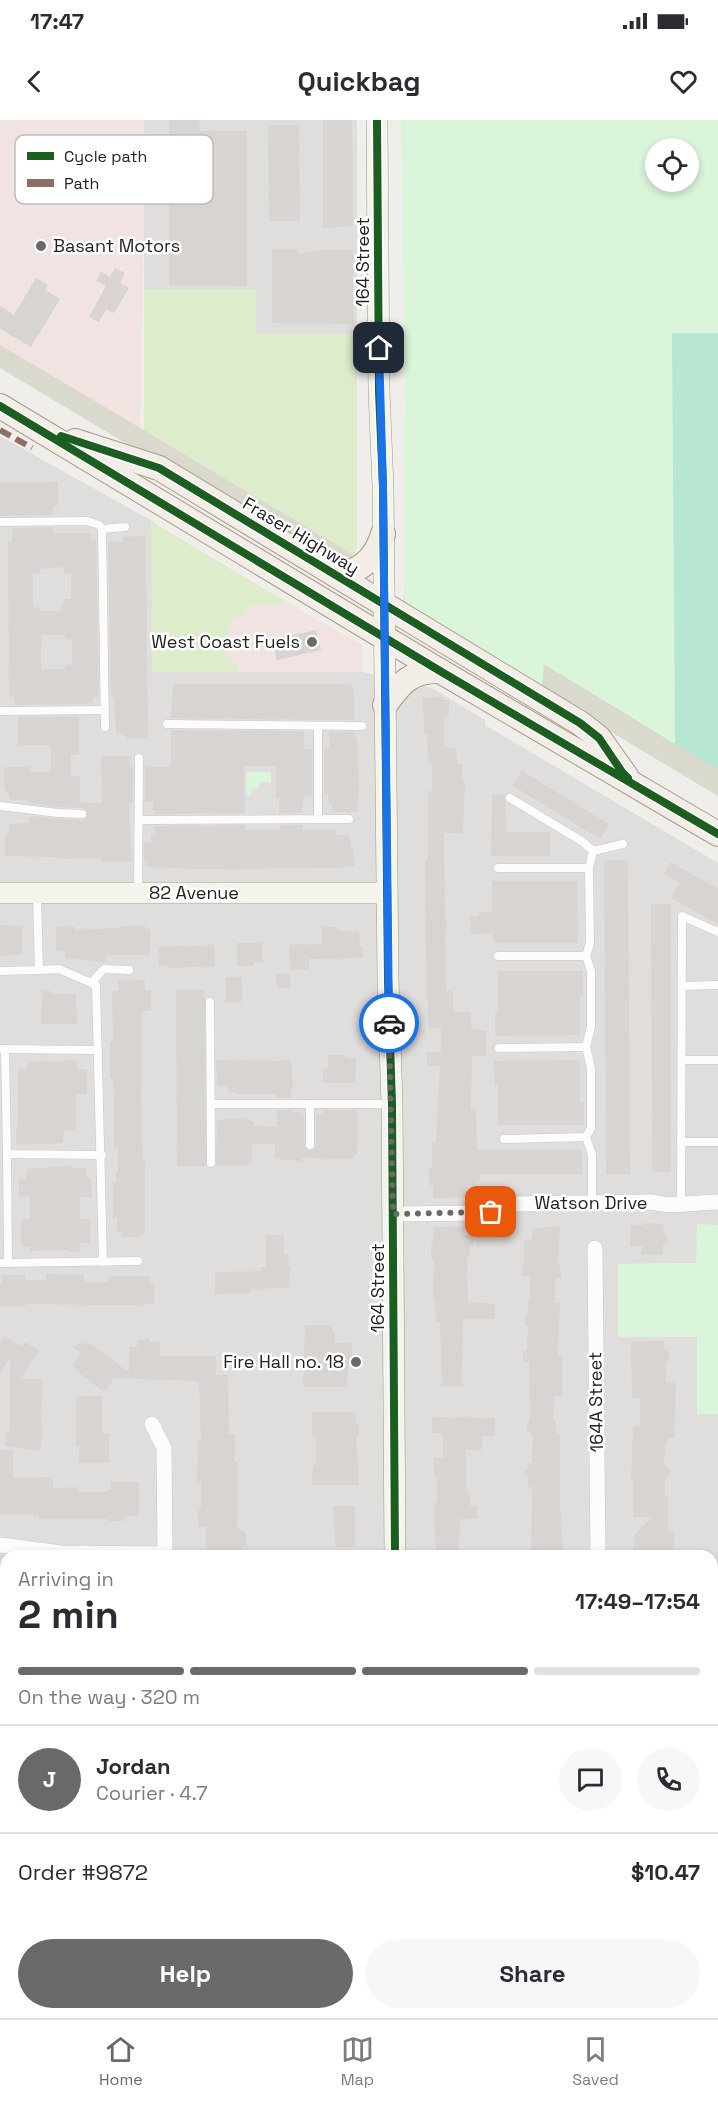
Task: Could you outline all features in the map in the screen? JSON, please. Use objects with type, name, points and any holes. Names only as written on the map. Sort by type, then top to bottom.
[{"type":"main road","name":"Fraser Highway","points":[[0,406],[441,671],[718,834]]},
{"type":"main road","name":"Fraser Highway","points":[[41,430],[159,468],[580,723],[599,738],[622,772],[640,789]]},
{"type":"main road","points":[[336,575],[350,573],[366,563],[375,555],[383,534]]},
{"type":"main road","points":[[385,705],[402,684],[414,675],[441,671]]},
{"type":"street","name":"164 Street","points":[[377,120],[379,391],[392,1104],[395,1550]]},
{"type":"street","name":"82 Avenue","points":[[0,893],[387,893]]},
{"type":"street","name":"Watson Drive","points":[[393,1214],[483,1213],[512,1204],[718,1202]]},
{"type":"street","name":"164A Street","points":[[595,1248],[598,1550]]},
{"type":"street","points":[[152,1424],[164,1448],[165,1550]]},
{"type":"street","points":[[0,1545],[34,1550]]},
{"type":"lane","points":[[0,522],[87,521],[99,525],[102,530],[105,728]]},
{"type":"lane","points":[[102,530],[125,527]]},
{"type":"lane","points":[[0,711],[105,710]]},
{"type":"lane","points":[[167,724],[362,726]]},
{"type":"lane","points":[[318,726],[318,819]]},
{"type":"lane","points":[[138,893],[140,758]]},
{"type":"lane","points":[[510,798],[583,842],[593,851]]},
{"type":"lane","points":[[0,806],[82,814]]},
{"type":"lane","points":[[140,820],[349,819]]},
{"type":"lane","points":[[593,851],[623,844]]},
{"type":"lane","points":[[592,1202],[592,1155],[586,1137],[591,1124],[591,1068],[586,1047],[591,1027],[591,971],[586,956],[590,939],[589,868],[593,851]]},
{"type":"lane","points":[[498,868],[589,868]]},
{"type":"lane","points":[[37,893],[39,970]]},
{"type":"lane","points":[[681,1204],[682,916],[718,932]]},
{"type":"lane","points":[[498,956],[586,956]]},
{"type":"lane","points":[[0,971],[59,969],[96,985],[103,1262]]},
{"type":"lane","points":[[92,983],[104,969],[129,970]]},
{"type":"lane","points":[[682,986],[718,985]]},
{"type":"lane","points":[[210,1002],[211,1163]]},
{"type":"lane","points":[[499,1048],[586,1047]]},
{"type":"lane","points":[[98,1050],[2,1049],[7,1154],[4,1263],[138,1261]]},
{"type":"lane","points":[[682,1060],[718,1060]]},
{"type":"lane","points":[[211,1104],[392,1104]]},
{"type":"lane","points":[[309,1104],[309,1145]]},
{"type":"lane","points":[[504,1139],[586,1137]]},
{"type":"lane","points":[[681,1142],[718,1142]]},
{"type":"lane","points":[[7,1154],[102,1155]]},
{"type":"shaded area","points":[[0,120],[144,120],[144,135],[15,135],[15,204],[144,204],[140,437],[0,354]]},
{"type":"shaded area","points":[[144,120],[357,120],[357,334],[256,334],[256,289],[144,289],[144,204],[213,204],[213,135],[144,135]]},
{"type":"shaded area","points":[[0,345],[354,555],[340,567],[132,447],[0,368]]},
{"type":"shaded area","points":[[0,436],[154,522],[156,672],[363,672],[434,689],[485,720],[485,725],[718,863],[718,1225],[697,1225],[697,1263],[618,1264],[697,1336],[697,1414],[718,1414],[718,1550],[0,1550]]},
{"type":"shaded area","points":[[232,570],[363,646],[363,672],[187,672]]},
{"type":"shaded area","points":[[405,583],[576,683],[718,750],[718,796],[546,693],[404,604]]},
{"type":"green space","points":[[401,120],[718,120],[718,333],[672,334],[675,744],[544,664],[542,687],[405,603],[403,416],[405,415]]},
{"type":"green space","points":[[144,289],[256,289],[256,334],[357,334],[357,548],[354,555],[144,430]]},
{"type":"green space","points":[[672,333],[718,333],[718,769],[675,744]]},
{"type":"green space","points":[[151,521],[286,602],[274,605],[252,603],[243,618],[231,618],[228,635],[231,645],[226,655],[239,666],[237,672],[152,672]]},
{"type":"green space","points":[[246,772],[271,772],[271,783],[261,782],[259,787],[252,790],[251,795],[247,796]]},
{"type":"green space","points":[[697,1224],[718,1225],[718,1414],[697,1414],[697,1337],[618,1337],[618,1264],[696,1263]]},
{"type":"building","points":[[169,120],[199,120],[200,131],[247,131],[247,286],[169,285],[169,204],[213,204],[213,135],[169,135]]},
{"type":"building","points":[[323,120],[352,120],[353,226],[323,228]]},
{"type":"building","points":[[268,125],[299,125],[300,221],[269,221]]},
{"type":"building","points":[[272,249],[298,249],[298,254],[323,250],[353,250],[354,324],[272,323]]},
{"type":"building","points":[[115,268],[125,273],[120,283],[129,288],[114,313],[106,309],[99,322],[89,317],[106,286],[96,281],[101,272],[110,277]]},
{"type":"building","points":[[36,278],[48,285],[45,290],[60,299],[31,347],[0,329],[0,306],[14,315]]},
{"type":"building","points":[[58,482],[58,506],[53,506],[53,515],[0,516],[0,483]]},
{"type":"building","points":[[53,527],[53,533],[91,533],[91,540],[96,540],[99,697],[93,697],[93,703],[17,705],[14,704],[14,697],[10,697],[8,541],[12,541],[13,528]],"holes":[[[64,568],[64,573],[71,573],[71,599],[64,599],[61,611],[40,611],[40,608],[33,607],[33,574],[40,574],[40,569]],[[43,635],[65,635],[65,639],[72,639],[72,665],[65,665],[65,669],[41,669]]]},
{"type":"building","points":[[146,536],[148,738],[128,739],[122,733],[116,733],[114,697],[111,697],[108,542],[123,542],[123,537]]},
{"type":"building","points":[[316,630],[321,650],[277,660],[272,640]]},
{"type":"building","points":[[173,684],[351,684],[354,689],[354,720],[171,718]]},
{"type":"building","points":[[444,697],[444,700],[449,700],[449,716],[444,716],[444,747],[456,748],[457,764],[462,764],[462,781],[465,781],[463,833],[444,833],[445,921],[447,921],[446,991],[453,991],[453,1012],[471,1012],[471,1028],[486,1031],[486,1056],[472,1056],[471,1109],[476,1109],[477,1150],[582,1150],[582,1174],[480,1174],[480,1181],[475,1181],[475,1185],[467,1185],[466,1197],[433,1198],[429,1167],[432,1168],[432,1142],[436,1142],[440,1066],[427,1066],[427,1052],[441,1052],[441,1028],[429,1029],[426,997],[425,859],[428,859],[428,791],[432,791],[432,764],[428,763],[427,734],[424,734],[423,698]]},
{"type":"building","points":[[79,716],[79,755],[71,755],[71,776],[80,776],[80,803],[102,803],[101,756],[129,756],[130,767],[133,767],[133,803],[129,803],[132,861],[101,862],[101,858],[61,859],[5,856],[5,837],[9,832],[9,824],[29,823],[29,816],[82,820],[87,817],[87,811],[83,808],[58,807],[9,799],[4,788],[4,767],[30,767],[30,772],[51,772],[51,745],[18,745],[18,717]]},
{"type":"building","points":[[171,730],[304,731],[304,749],[312,749],[312,795],[304,796],[302,813],[279,813],[279,798],[276,798],[276,766],[244,766],[245,813],[155,814],[153,801],[145,802],[145,767],[171,767]]},
{"type":"building","points":[[329,732],[354,732],[357,739],[359,785],[357,812],[332,812],[332,803],[329,803],[328,794],[324,795],[324,748],[330,748]]},
{"type":"building","points":[[522,771],[609,824],[600,839],[513,786]]},
{"type":"building","points":[[505,794],[506,832],[550,832],[550,856],[491,856],[492,795]]},
{"type":"building","points":[[245,825],[245,830],[280,830],[280,825],[303,825],[303,830],[336,830],[336,835],[349,835],[349,842],[351,841],[351,847],[353,847],[354,866],[202,869],[147,867],[147,861],[144,861],[144,843],[151,843],[151,835],[155,835],[155,826]]},
{"type":"building","points":[[604,860],[628,860],[630,1174],[606,1174]]},
{"type":"building","points":[[670,862],[718,889],[718,924],[671,898],[680,883],[664,874]]},
{"type":"building","points":[[492,881],[577,881],[578,943],[493,943],[493,933],[471,934],[470,916],[479,916],[479,912],[492,912]]},
{"type":"building","points":[[651,904],[671,904],[671,1172],[652,1172]]},
{"type":"building","points":[[0,925],[22,927],[22,954],[0,956]]},
{"type":"building","points":[[74,926],[74,930],[146,926],[146,929],[150,929],[150,955],[106,955],[106,962],[65,958],[65,951],[56,951],[56,927]]},
{"type":"building","points":[[322,927],[337,927],[337,931],[359,932],[363,958],[309,959],[309,969],[290,970],[289,945],[322,944]]},
{"type":"building","points":[[237,943],[262,943],[262,962],[254,962],[254,966],[237,966]]},
{"type":"building","points":[[214,945],[215,966],[167,968],[167,966],[159,966],[158,947]]},
{"type":"building","points":[[498,971],[583,971],[583,995],[580,995],[580,1035],[495,1036],[495,1012],[498,1012]]},
{"type":"building","points":[[276,974],[290,974],[290,988],[277,988]]},
{"type":"building","points":[[226,977],[242,977],[242,1002],[226,1002]]},
{"type":"building","points":[[145,980],[145,990],[151,990],[151,1011],[142,1011],[141,1100],[143,1162],[145,1162],[145,1235],[122,1237],[122,1232],[117,1232],[117,1218],[113,1218],[113,1182],[116,1182],[116,1171],[118,1171],[118,1149],[114,1149],[114,1093],[113,1078],[110,1078],[110,1042],[113,1042],[112,991],[118,991],[118,981]]},
{"type":"building","points":[[176,990],[205,990],[206,1166],[177,1166]]},
{"type":"building","points":[[42,991],[50,991],[53,994],[76,994],[77,1024],[41,1024]]},
{"type":"building","points":[[328,1055],[346,1055],[346,1058],[356,1058],[355,1083],[323,1083],[323,1068],[328,1067]]},
{"type":"building","points":[[291,1059],[293,1089],[291,1089],[291,1098],[277,1098],[277,1094],[228,1093],[228,1085],[217,1085],[216,1060],[280,1061]]},
{"type":"building","points":[[64,1060],[77,1061],[77,1069],[87,1069],[87,1094],[76,1094],[76,1130],[64,1131],[63,1143],[16,1145],[18,1069],[27,1069],[27,1061],[61,1062]]},
{"type":"building","points":[[580,1060],[580,1102],[584,1102],[584,1125],[498,1125],[498,1085],[495,1085],[494,1061]]},
{"type":"building","points":[[277,1110],[292,1110],[292,1112],[304,1115],[304,1146],[309,1151],[316,1146],[316,1115],[324,1115],[324,1110],[356,1110],[358,1112],[357,1155],[354,1155],[354,1159],[281,1160],[281,1158],[275,1158],[275,1144],[252,1144],[252,1164],[247,1164],[247,1166],[216,1165],[217,1120],[247,1118],[247,1120],[254,1121],[254,1126],[277,1127]]},
{"type":"building","points":[[73,1166],[73,1168],[86,1168],[86,1177],[91,1177],[92,1197],[80,1197],[80,1219],[90,1219],[90,1243],[80,1243],[78,1252],[30,1251],[30,1247],[21,1247],[21,1220],[30,1219],[30,1197],[19,1197],[19,1179],[26,1179],[27,1169]]},
{"type":"building","points":[[643,1223],[663,1224],[667,1242],[663,1245],[663,1255],[641,1254],[642,1246],[630,1246],[631,1225],[643,1225]]},
{"type":"building","points":[[434,1227],[464,1227],[464,1235],[473,1235],[473,1246],[470,1246],[470,1256],[467,1257],[468,1302],[495,1304],[495,1319],[463,1319],[462,1386],[442,1386],[440,1322],[436,1322],[433,1296],[434,1259],[431,1259]]},
{"type":"building","points":[[560,1227],[558,1264],[560,1264],[561,1278],[555,1278],[555,1303],[560,1303],[558,1355],[562,1355],[562,1396],[554,1396],[553,1420],[556,1420],[556,1435],[560,1435],[560,1507],[564,1550],[531,1550],[532,1487],[528,1487],[528,1477],[523,1473],[528,1468],[528,1463],[532,1463],[533,1437],[527,1429],[530,1420],[529,1362],[523,1362],[523,1350],[527,1350],[528,1325],[525,1325],[525,1313],[528,1313],[528,1301],[530,1301],[530,1276],[522,1276],[524,1240],[532,1239],[532,1228]]},
{"type":"building","points":[[266,1235],[284,1235],[284,1254],[288,1254],[289,1266],[291,1266],[289,1288],[251,1289],[251,1293],[215,1294],[215,1272],[262,1271],[261,1267],[266,1267]]},
{"type":"building","points":[[46,1274],[84,1275],[84,1283],[108,1282],[108,1276],[149,1276],[149,1284],[154,1284],[154,1304],[0,1306],[2,1275],[25,1275],[25,1280],[46,1280]]},
{"type":"building","points":[[305,1325],[331,1325],[332,1331],[335,1331],[335,1343],[351,1343],[353,1360],[348,1363],[347,1387],[303,1387]]},
{"type":"building","points":[[4,1336],[22,1347],[26,1342],[39,1351],[20,1379],[42,1379],[41,1425],[43,1425],[40,1451],[5,1446],[7,1431],[10,1432],[10,1357],[0,1373],[0,1343]]},
{"type":"building","points":[[150,1339],[150,1342],[160,1342],[160,1356],[216,1356],[216,1375],[228,1375],[229,1434],[235,1434],[235,1462],[238,1462],[237,1527],[246,1533],[246,1547],[242,1547],[242,1550],[206,1550],[206,1527],[198,1527],[198,1513],[201,1506],[201,1482],[197,1482],[198,1440],[201,1440],[199,1381],[114,1378],[104,1392],[72,1366],[81,1353],[70,1345],[89,1343],[129,1372],[129,1347],[137,1347],[137,1340]]},
{"type":"building","points":[[664,1341],[664,1349],[669,1353],[669,1360],[666,1362],[666,1382],[676,1383],[674,1438],[667,1438],[664,1465],[670,1470],[669,1476],[665,1479],[665,1496],[668,1496],[668,1532],[674,1532],[674,1550],[634,1550],[635,1534],[652,1517],[633,1517],[633,1480],[631,1480],[633,1427],[640,1427],[640,1398],[632,1398],[631,1342]]},
{"type":"building","points":[[76,1396],[102,1396],[102,1433],[109,1433],[109,1463],[79,1463],[79,1446],[76,1446]]},
{"type":"building","points":[[312,1412],[356,1412],[356,1424],[359,1424],[359,1435],[356,1435],[359,1485],[312,1485],[312,1472],[316,1464],[316,1436],[312,1436]]},
{"type":"building","points":[[432,1417],[495,1418],[495,1436],[482,1436],[482,1450],[466,1450],[466,1489],[470,1493],[470,1506],[477,1506],[477,1519],[460,1519],[459,1550],[436,1550],[434,1503],[437,1503],[437,1477],[434,1477],[434,1458],[443,1458],[443,1433],[432,1433]]},
{"type":"building","points":[[0,1450],[13,1450],[13,1478],[53,1477],[53,1488],[77,1487],[77,1492],[107,1492],[111,1490],[111,1482],[139,1482],[139,1516],[124,1516],[124,1521],[107,1521],[107,1519],[39,1519],[39,1517],[33,1517],[33,1514],[0,1514]]},
{"type":"building","points":[[333,1506],[355,1506],[355,1547],[336,1547]]},
{"type":"marked path","points":[[0,430],[32,448]]},
{"type":"cycle path","points":[[377,120],[379,391],[383,487],[388,980],[392,1104],[395,1550]]},
{"type":"cycle path","points":[[0,406],[440,671],[718,834]]},
{"type":"cycle path","points":[[61,436],[159,468],[580,723],[599,738],[628,778]]},
{"type":"way so far","points":[[389,1023],[393,1214],[491,1212]]},
{"type":"place","name":"Basant Motors","points":[[41,246]]},
{"type":"place","name":"West Coast Fuels","points":[[312,642]]},
{"type":"place","name":"Fire Hall no. 18","points":[[356,1362]]},
{"type":"route","points":[[379,348],[383,487],[389,1023]]}]
